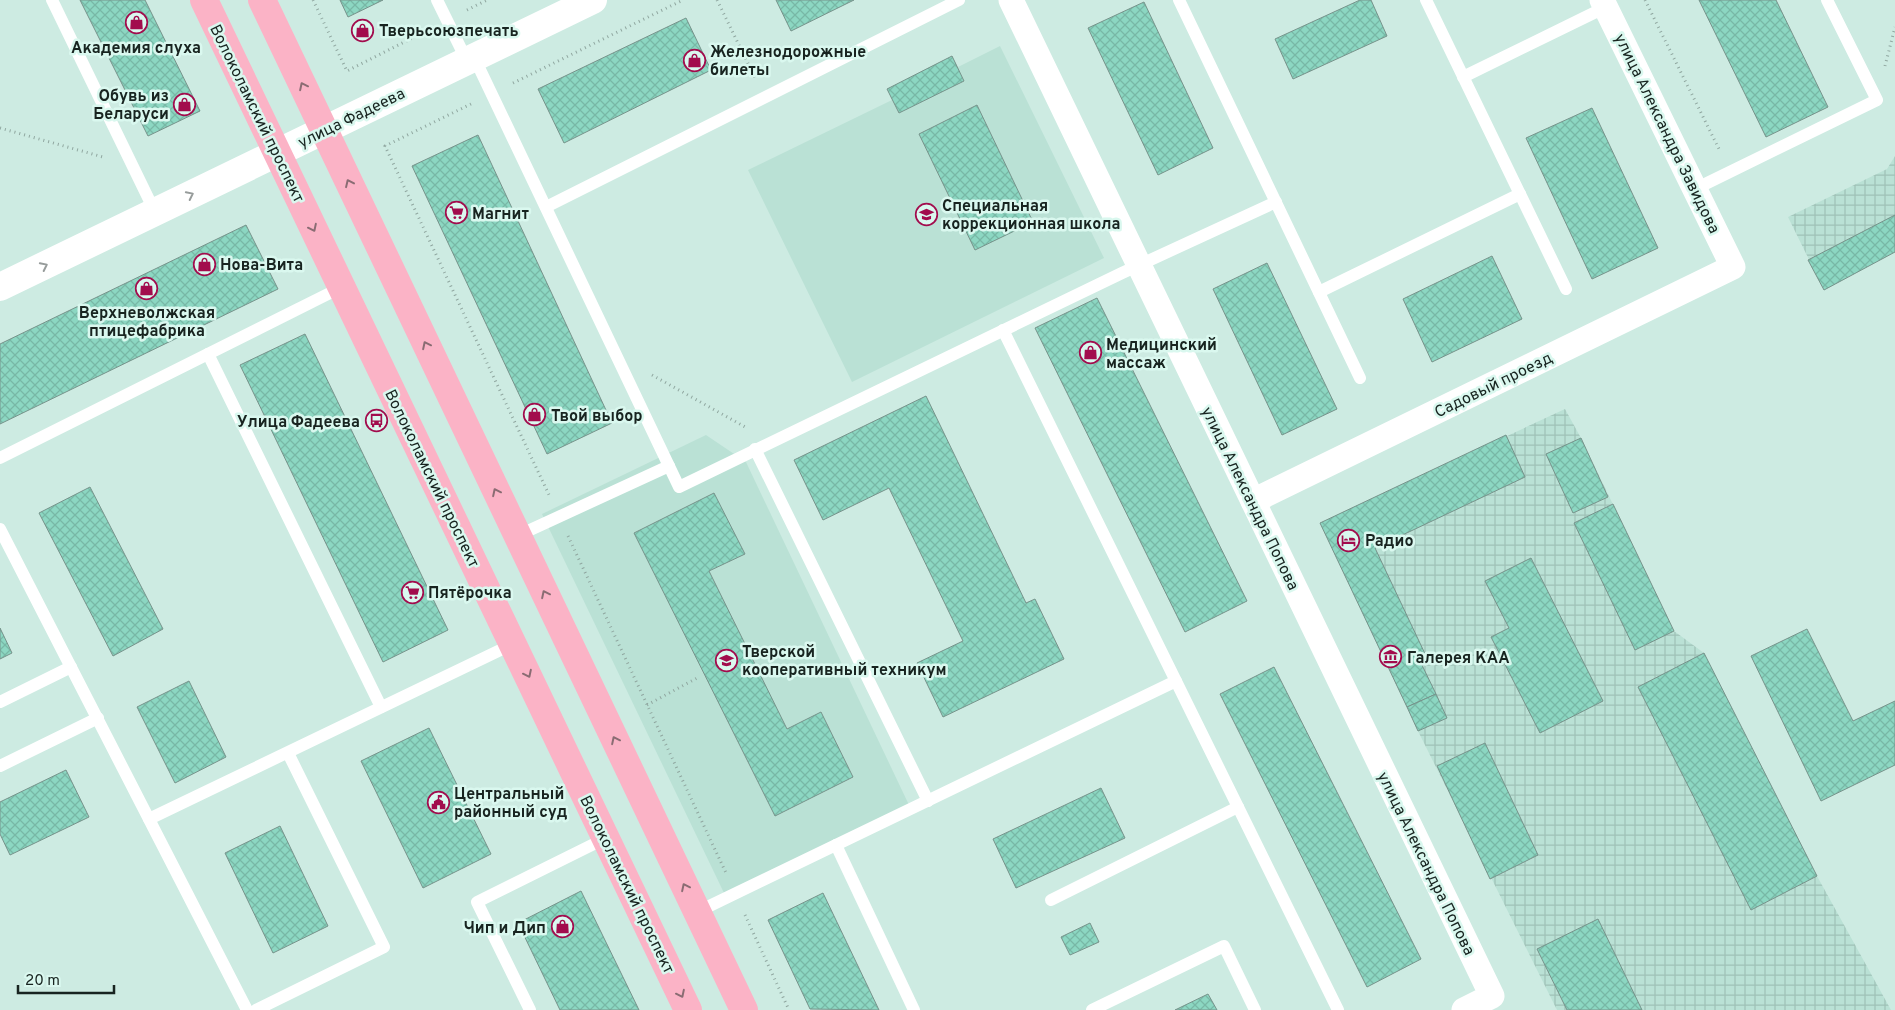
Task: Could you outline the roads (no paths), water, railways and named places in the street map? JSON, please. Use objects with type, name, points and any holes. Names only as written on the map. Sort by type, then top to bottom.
[{"type":"main road","name":"Волоколамский проспект","points":[[204,0],[688,1010]]},
{"type":"main road","points":[[262,0],[744,1010]]},
{"type":"street","name":"улица Фадеева","points":[[0,287],[593,0]]},
{"type":"street","name":"улица Александра Попова","points":[[1011,0],[1492,996],[1464,1010]]},
{"type":"street","name":"улица Александра Завидова","points":[[1604,3],[1733,267]]},
{"type":"street","name":"Садовый проезд","points":[[1253,501],[1733,267]]},
{"type":"lane","points":[[52,0],[155,212]]},
{"type":"lane","points":[[437,0],[447,20],[492,93],[679,486],[1139,265],[1276,202]]},
{"type":"lane","points":[[546,207],[959,0]]},
{"type":"lane","points":[[1179,0],[1360,378]]},
{"type":"lane","points":[[1426,0],[1566,288]]},
{"type":"lane","points":[[1695,189],[1877,100],[1827,0]]},
{"type":"lane","points":[[1463,77],[1604,3]]},
{"type":"lane","points":[[1319,292],[1520,194]]},
{"type":"lane","points":[[0,458],[342,287]]},
{"type":"lane","points":[[1003,330],[1338,1010]]},
{"type":"lane","points":[[208,354],[381,707]]},
{"type":"lane","points":[[755,449],[928,801]]},
{"type":"lane","points":[[517,536],[670,466]]},
{"type":"lane","points":[[0,529],[247,1010]]},
{"type":"lane","points":[[149,819],[513,644]]},
{"type":"lane","points":[[0,702],[71,667]]},
{"type":"lane","points":[[698,912],[1176,681]]},
{"type":"lane","points":[[0,766],[98,718]]},
{"type":"lane","points":[[256,1010],[384,947],[288,752]]},
{"type":"lane","points":[[1051,900],[1238,807]]},
{"type":"lane","points":[[530,1010],[477,902],[606,838]]},
{"type":"lane","points":[[836,845],[914,1010]]},
{"type":"lane","points":[[1092,1010],[1224,946],[1255,1010]]},
{"type":"place","name":"Академия слуха","points":[[136,23]]},
{"type":"place","name":"Тверьсоюзпечать","points":[[363,30]]},
{"type":"place","name":"Железнодорожные билеты","points":[[694,60]]},
{"type":"place","name":"Обувь из Беларуси","points":[[185,104]]},
{"type":"place","name":"Магнит","points":[[456,213]]},
{"type":"place","name":"Специальная коррекционная школа","points":[[926,214]]},
{"type":"place","name":"Нова-Вита","points":[[204,264]]},
{"type":"place","name":"Верхневолжская птицефабрика","points":[[147,288]]},
{"type":"place","name":"Медицинский массаж","points":[[1090,353]]},
{"type":"place","name":"Твой выбор","points":[[535,415]]},
{"type":"place","name":"Улица Фадеева","points":[[376,421]]},
{"type":"place","name":"Радио","points":[[1349,540]]},
{"type":"place","name":"Пятёрочка","points":[[412,592]]},
{"type":"place","name":"Галерея КАА","points":[[1391,657]]},
{"type":"place","name":"Тверской кооперативный техникум","points":[[726,660]]},
{"type":"place","name":"Центральный районный суд","points":[[438,802]]},
{"type":"place","name":"Чип и Дип","points":[[562,927]]}]
